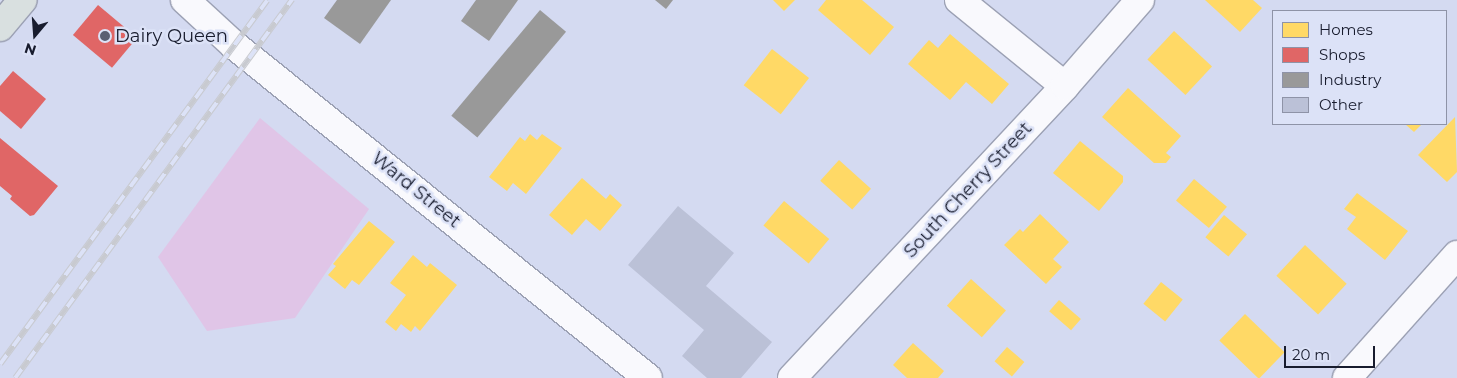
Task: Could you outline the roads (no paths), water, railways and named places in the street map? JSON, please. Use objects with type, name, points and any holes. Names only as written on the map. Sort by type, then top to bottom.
[{"type":"main road","points":[[0,27],[23,0]]},
{"type":"street","name":"Ward Street","points":[[185,0],[234,45],[648,378]]},
{"type":"street","points":[[958,0],[1065,86]]},
{"type":"street","name":"South Cherry Street","points":[[792,378],[1065,86],[1140,0]]},
{"type":"street","points":[[1347,378],[1457,255]]},
{"type":"railway","points":[[0,364],[267,0]]},
{"type":"railway","points":[[15,378],[292,0]]},
{"type":"place","name":"Dairy Queen","points":[[105,36]]}]
